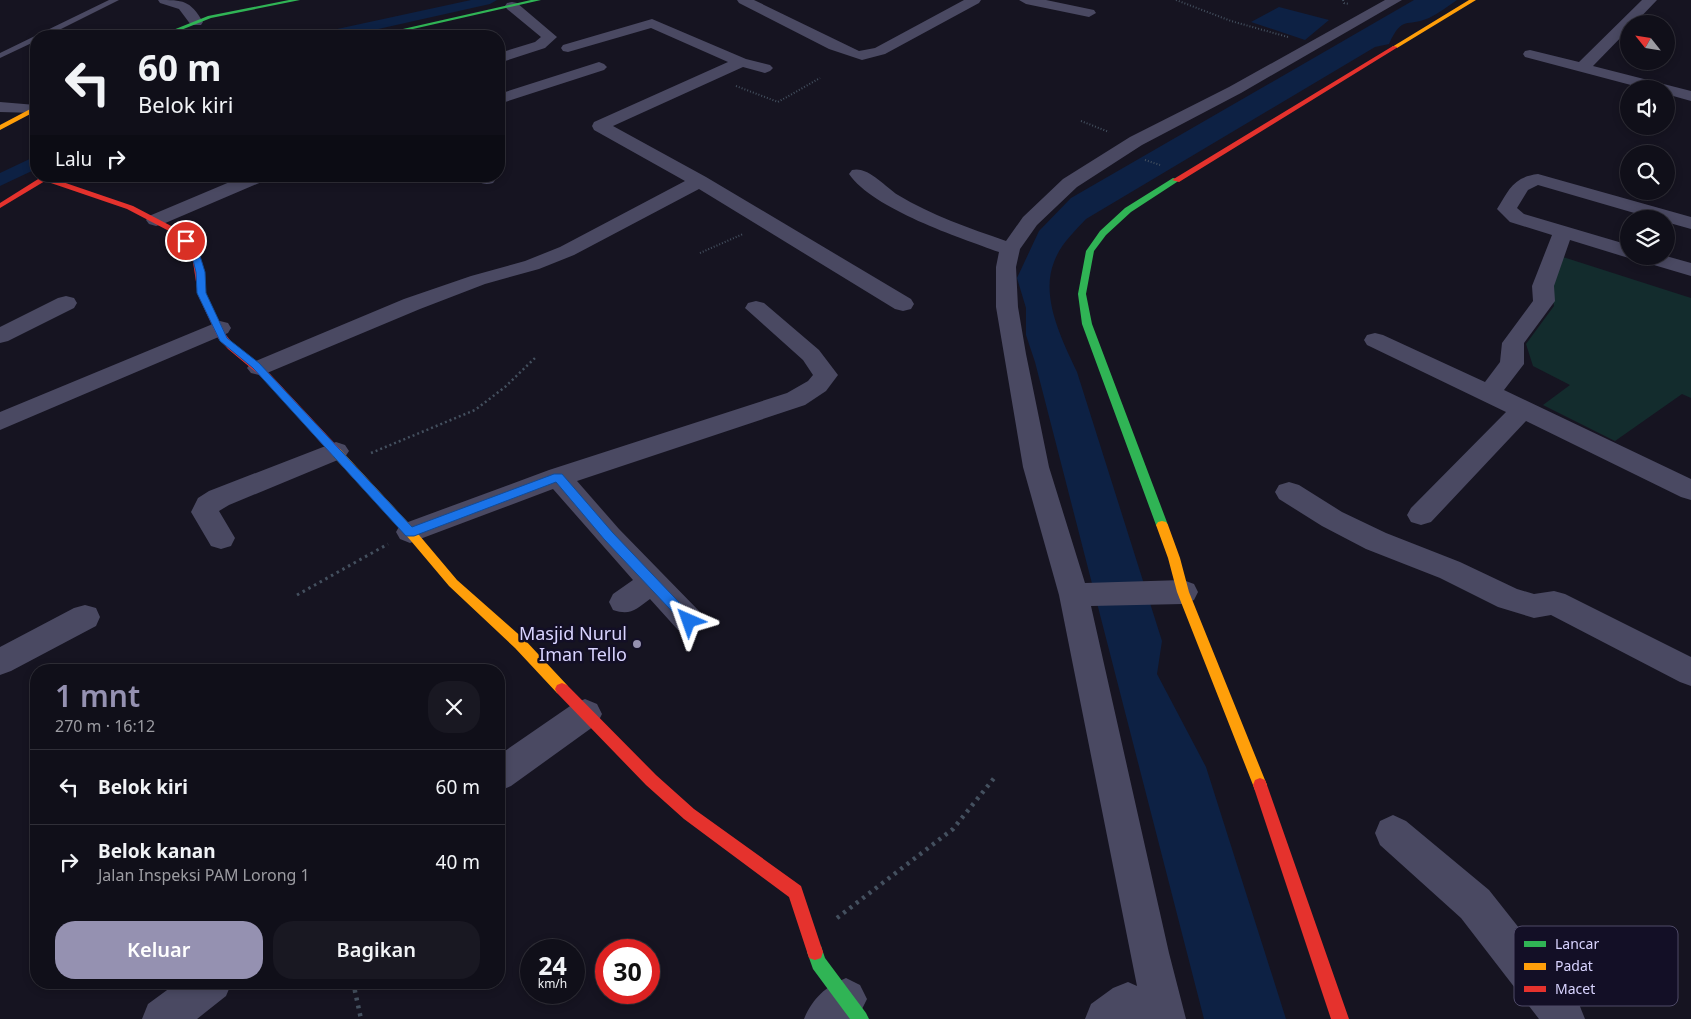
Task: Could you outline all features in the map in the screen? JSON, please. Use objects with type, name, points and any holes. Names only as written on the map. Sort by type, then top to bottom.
[{"type":"street","points":[[165,0],[179,3],[188,8],[196,22]]},
{"type":"street","points":[[176,30],[196,22],[236,11],[297,0]]},
{"type":"street","points":[[402,30],[538,0]]},
{"type":"street","points":[[744,0],[856,56],[880,51],[974,0]]},
{"type":"street","points":[[1026,0],[1089,13]]},
{"type":"street","points":[[1165,1019],[1148,953],[1074,595],[1036,467],[1007,307],[1006,267],[1010,249],[1030,221],[1070,183],[1136,142],[1235,90],[1395,0]]},
{"type":"street","points":[[1340,1019],[1258,779],[1183,592],[1174,558],[1086,324],[1082,294],[1090,251],[1103,233],[1128,210],[1238,141],[1473,0]]},
{"type":"street","points":[[1584,66],[1650,0]]},
{"type":"street","points":[[505,97],[604,71],[550,37],[512,6]]},
{"type":"street","points":[[568,48],[652,23],[741,62],[764,68]]},
{"type":"street","points":[[505,56],[540,45],[548,41],[550,37]]},
{"type":"street","points":[[1530,54],[1679,90]]},
{"type":"street","points":[[741,62],[600,126],[699,181],[903,304]]},
{"type":"street","points":[[0,107],[30,108]]},
{"type":"street","points":[[0,128],[30,111]]},
{"type":"street","points":[[858,174],[891,200],[959,230],[1010,249]]},
{"type":"street","points":[[1620,249],[1517,218],[1507,210],[1524,183],[1533,179],[1691,223]]},
{"type":"street","points":[[259,368],[412,304],[478,280],[532,265],[567,251],[699,181]]},
{"type":"street","points":[[0,206],[39,182]]},
{"type":"street","points":[[61,182],[156,220],[171,228],[186,241],[196,256],[200,272],[201,293],[224,339],[259,368],[410,532],[453,583],[520,644],[585,714],[651,780],[689,814],[795,892],[819,963],[844,1012]]},
{"type":"street","points":[[156,220],[246,182]]},
{"type":"street","points":[[1493,395],[1491,392],[1492,387],[1512,364],[1512,343],[1544,301],[1543,286],[1564,232]]},
{"type":"street","points":[[1674,265],[1691,270]]},
{"type":"street","points":[[0,336],[66,303]]},
{"type":"street","points":[[410,532],[558,477],[796,398],[817,386],[826,375],[811,355],[756,308]]},
{"type":"street","points":[[0,422],[220,328]]},
{"type":"street","points":[[1375,340],[1691,490]]},
{"type":"street","points":[[1421,515],[1523,409]]},
{"type":"street","points":[[221,538],[205,512],[208,505],[219,498],[340,458]]},
{"type":"street","points":[[558,477],[609,536],[689,621]]},
{"type":"street","points":[[1289,492],[1332,519],[1376,541],[1450,570],[1509,599],[1534,606],[1554,603],[1621,635],[1691,672]]},
{"type":"street","points":[[624,602],[652,582]]},
{"type":"street","points":[[1074,595],[1183,592]]},
{"type":"street","points":[[0,662],[85,617]]},
{"type":"street","points":[[505,771],[585,714]]},
{"type":"street","points":[[1393,833],[1476,904],[1514,952]]},
{"type":"street","points":[[162,1019],[203,989]]},
{"type":"street","points":[[1106,1019],[1128,1003],[1165,1019]]},
{"type":"street","points":[[1554,1006],[1564,1019]]},
{"type":"lane","points":[[53,30],[115,0]]},
{"type":"lane","points":[[0,56],[30,41]]},
{"type":"path","points":[[1176,0],[1231,21],[1315,45]]},
{"type":"path","points":[[712,76],[778,102],[820,78]]},
{"type":"path","points":[[1142,159],[1165,167]]},
{"type":"path","points":[[700,253],[767,223]]},
{"type":"path","points":[[340,458],[476,410],[505,388],[535,358]]},
{"type":"path","points":[[297,595],[410,532]]},
{"type":"path","points":[[811,938],[953,829],[995,777]]},
{"type":"path","points":[[355,989],[361,1019]]},
{"type":"green space","points":[[1563,257],[1691,298],[1691,398],[1682,394],[1615,441],[1543,405],[1570,385],[1533,366],[1526,344],[1554,306],[1551,289]]},
{"type":"water","points":[[1414,0],[1457,0],[1429,18],[1402,25],[1389,44],[1375,47],[1086,219],[1060,250],[1050,275],[1051,304],[1059,332],[1077,372],[1162,641],[1157,674],[1206,767],[1286,1019],[1204,1019],[1035,362],[1026,335],[1026,308],[1017,278],[1039,231],[1071,198]]},
{"type":"water","points":[[1279,7],[1329,20],[1305,40],[1251,22]]},
{"type":"waterway","points":[[355,30],[490,0]]},
{"type":"waterway","points":[[0,180],[30,165]]},
{"type":"traffic: fast","points":[[176,30],[210,17],[297,0]]},
{"type":"traffic: fast","points":[[402,30],[538,0]]},
{"type":"traffic: fast","points":[[1162,525],[1087,324],[1082,294],[1090,251],[1103,233],[1128,210],[1176,180]]},
{"type":"traffic: fast","points":[[815,952],[819,963],[860,1019]]},
{"type":"traffic: slow","points":[[1395,47],[1473,0]]},
{"type":"traffic: slow","points":[[0,128],[30,111]]},
{"type":"traffic: slow","points":[[336,452],[410,532],[453,583],[520,644],[562,689]]},
{"type":"traffic: slow","points":[[1162,525],[1174,558],[1183,592],[1260,785]]},
{"type":"traffic: jam","points":[[1176,180],[1395,47]]},
{"type":"traffic: jam","points":[[0,206],[39,182]]},
{"type":"traffic: jam","points":[[55,182],[130,207],[172,230],[187,243],[196,258],[202,295],[222,336],[231,347],[266,376],[336,452]]},
{"type":"traffic: jam","points":[[562,689],[651,780],[689,814],[795,892],[815,952]]},
{"type":"traffic: jam","points":[[1260,785],[1340,1019]]},
{"type":"place","name":"Masjid Nurul Iman Tello","points":[[637,644]]},
{"type":"route","points":[[186,241],[196,256],[200,272],[201,293],[224,339],[256,366],[294,405],[336,451],[345,464],[410,532],[558,477],[609,536],[689,621]]}]
